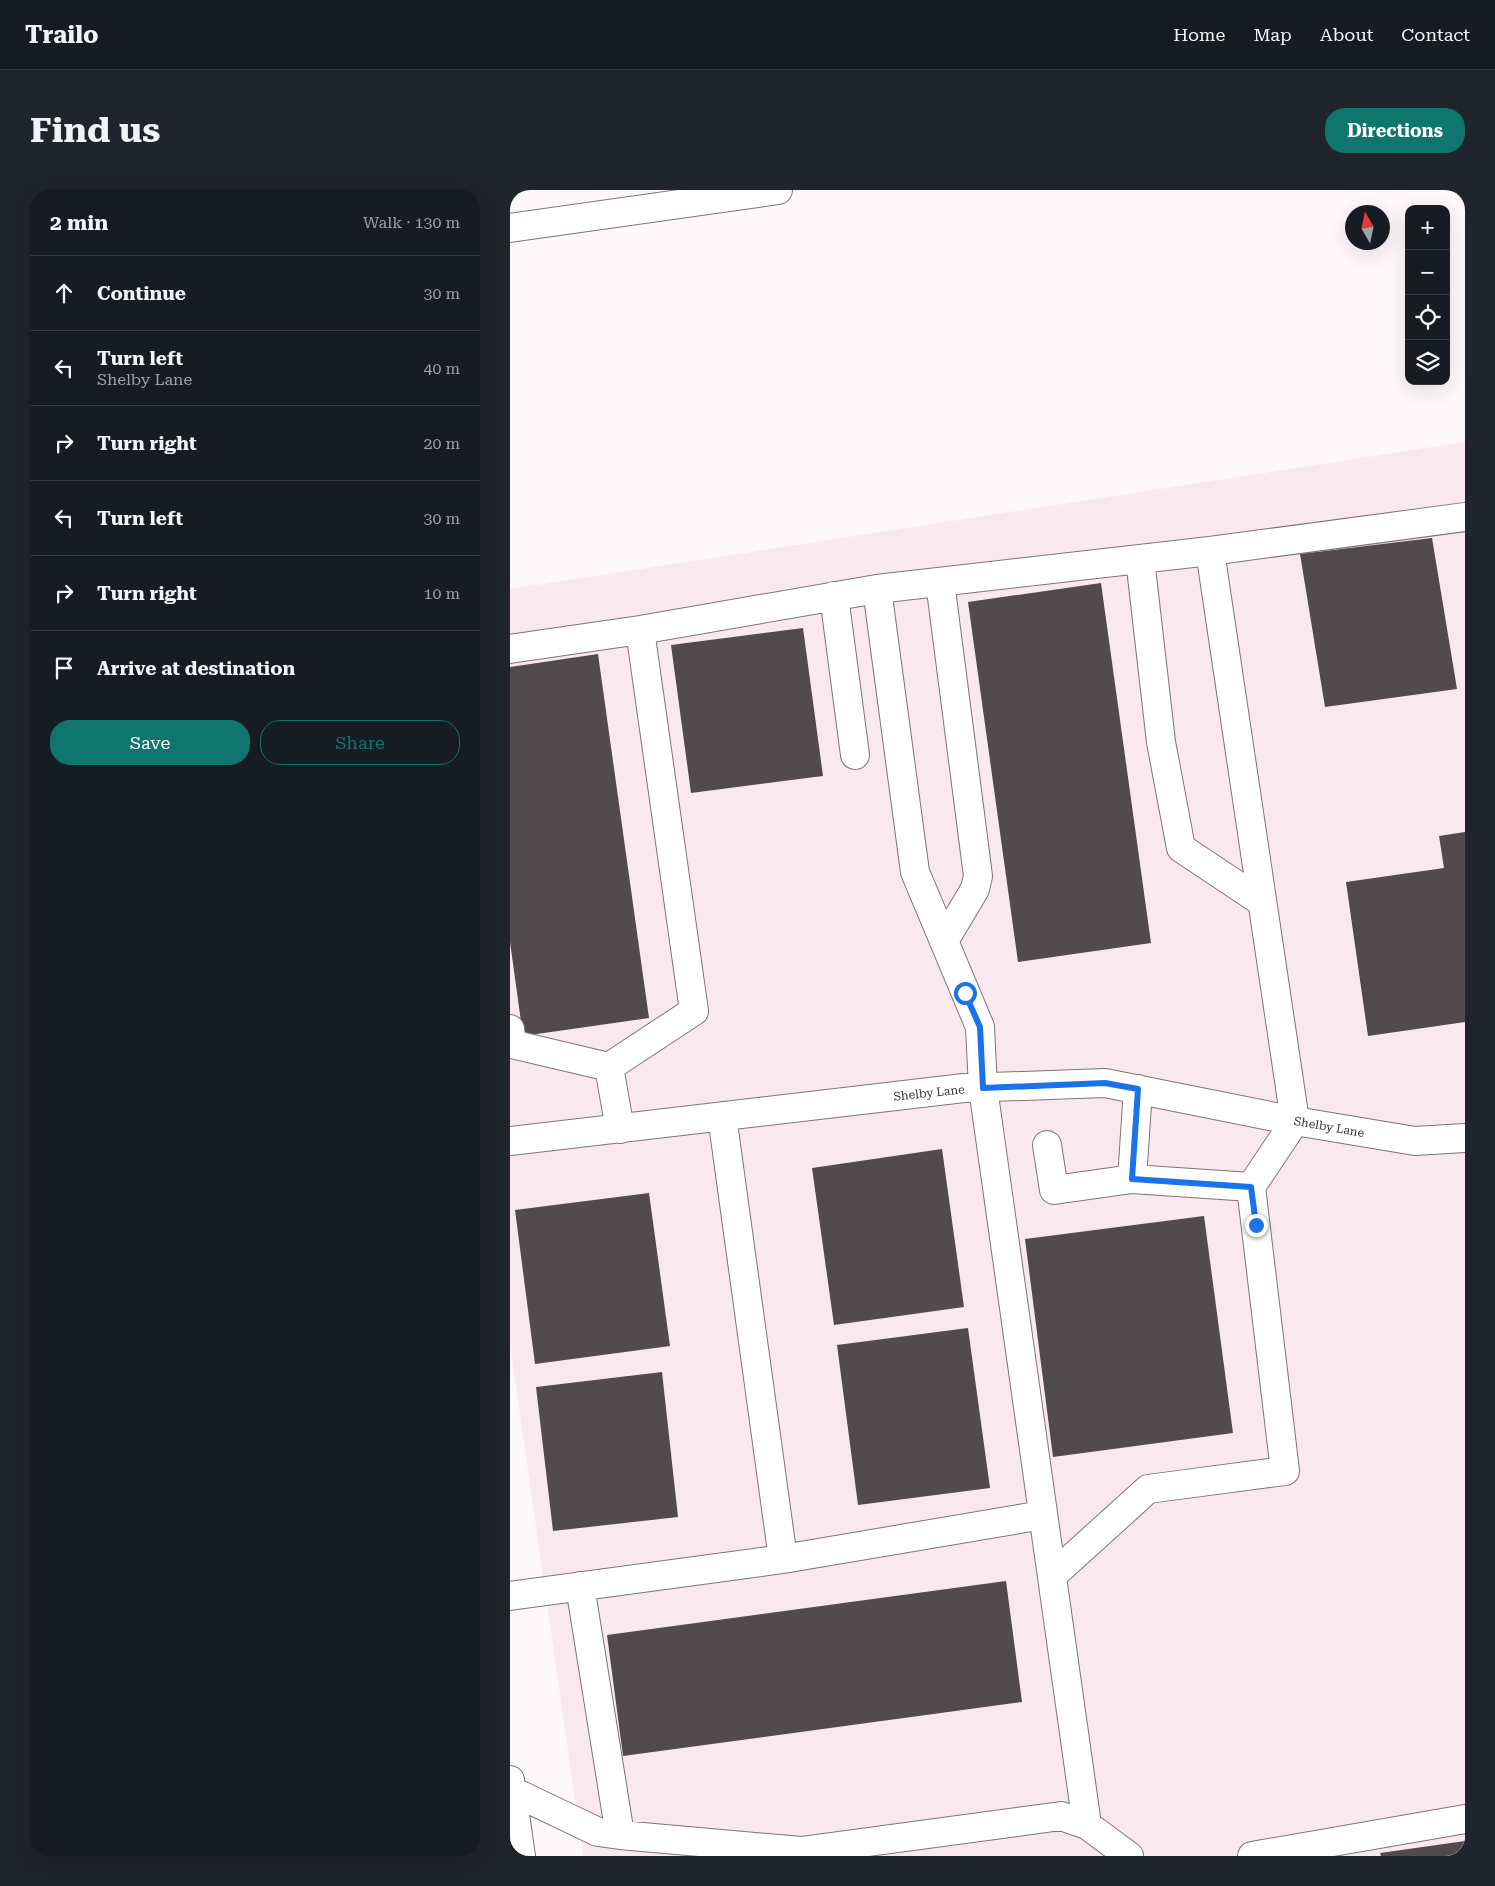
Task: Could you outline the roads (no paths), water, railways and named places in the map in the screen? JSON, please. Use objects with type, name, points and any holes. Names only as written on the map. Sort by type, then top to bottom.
[{"type":"street","points":[[510,228],[778,190]]},
{"type":"street","points":[[510,649],[640,630],[877,589],[1210,551],[1465,517]]},
{"type":"street","points":[[1052,1576],[1148,1489],[1285,1471],[1251,1187],[1295,1121],[1210,551]]},
{"type":"street","points":[[1140,559],[1161,742],[1181,848],[1262,902]]},
{"type":"street","points":[[940,582],[978,876],[976,889],[944,941]]},
{"type":"street","points":[[877,589],[916,872],[980,1027],[983,1088],[1087,1825]]},
{"type":"street","points":[[834,596],[855,755]]},
{"type":"street","points":[[510,1029],[512,1044],[609,1067],[694,1011],[640,630]]},
{"type":"street","points":[[609,1067],[620,1129]]},
{"type":"street","name":"Shelby Lane","points":[[510,1142],[964,1088],[1105,1083],[1295,1121],[1415,1141],[1465,1138]]},
{"type":"street","points":[[1132,1179],[1138,1089]]},
{"type":"street","points":[[722,1116],[783,1559]]},
{"type":"street","points":[[1047,1145],[1054,1190],[1132,1179],[1251,1187]]},
{"type":"street","points":[[510,1596],[783,1559],[1044,1515]]},
{"type":"street","points":[[580,1586],[620,1835]]},
{"type":"street","points":[[511,1786],[598,1832],[620,1835],[803,1853],[1061,1816],[1087,1825],[1129,1856]]},
{"type":"street","points":[[511,1786],[521,1856]]},
{"type":"street","points":[[1252,1856],[1465,1820]]}]
